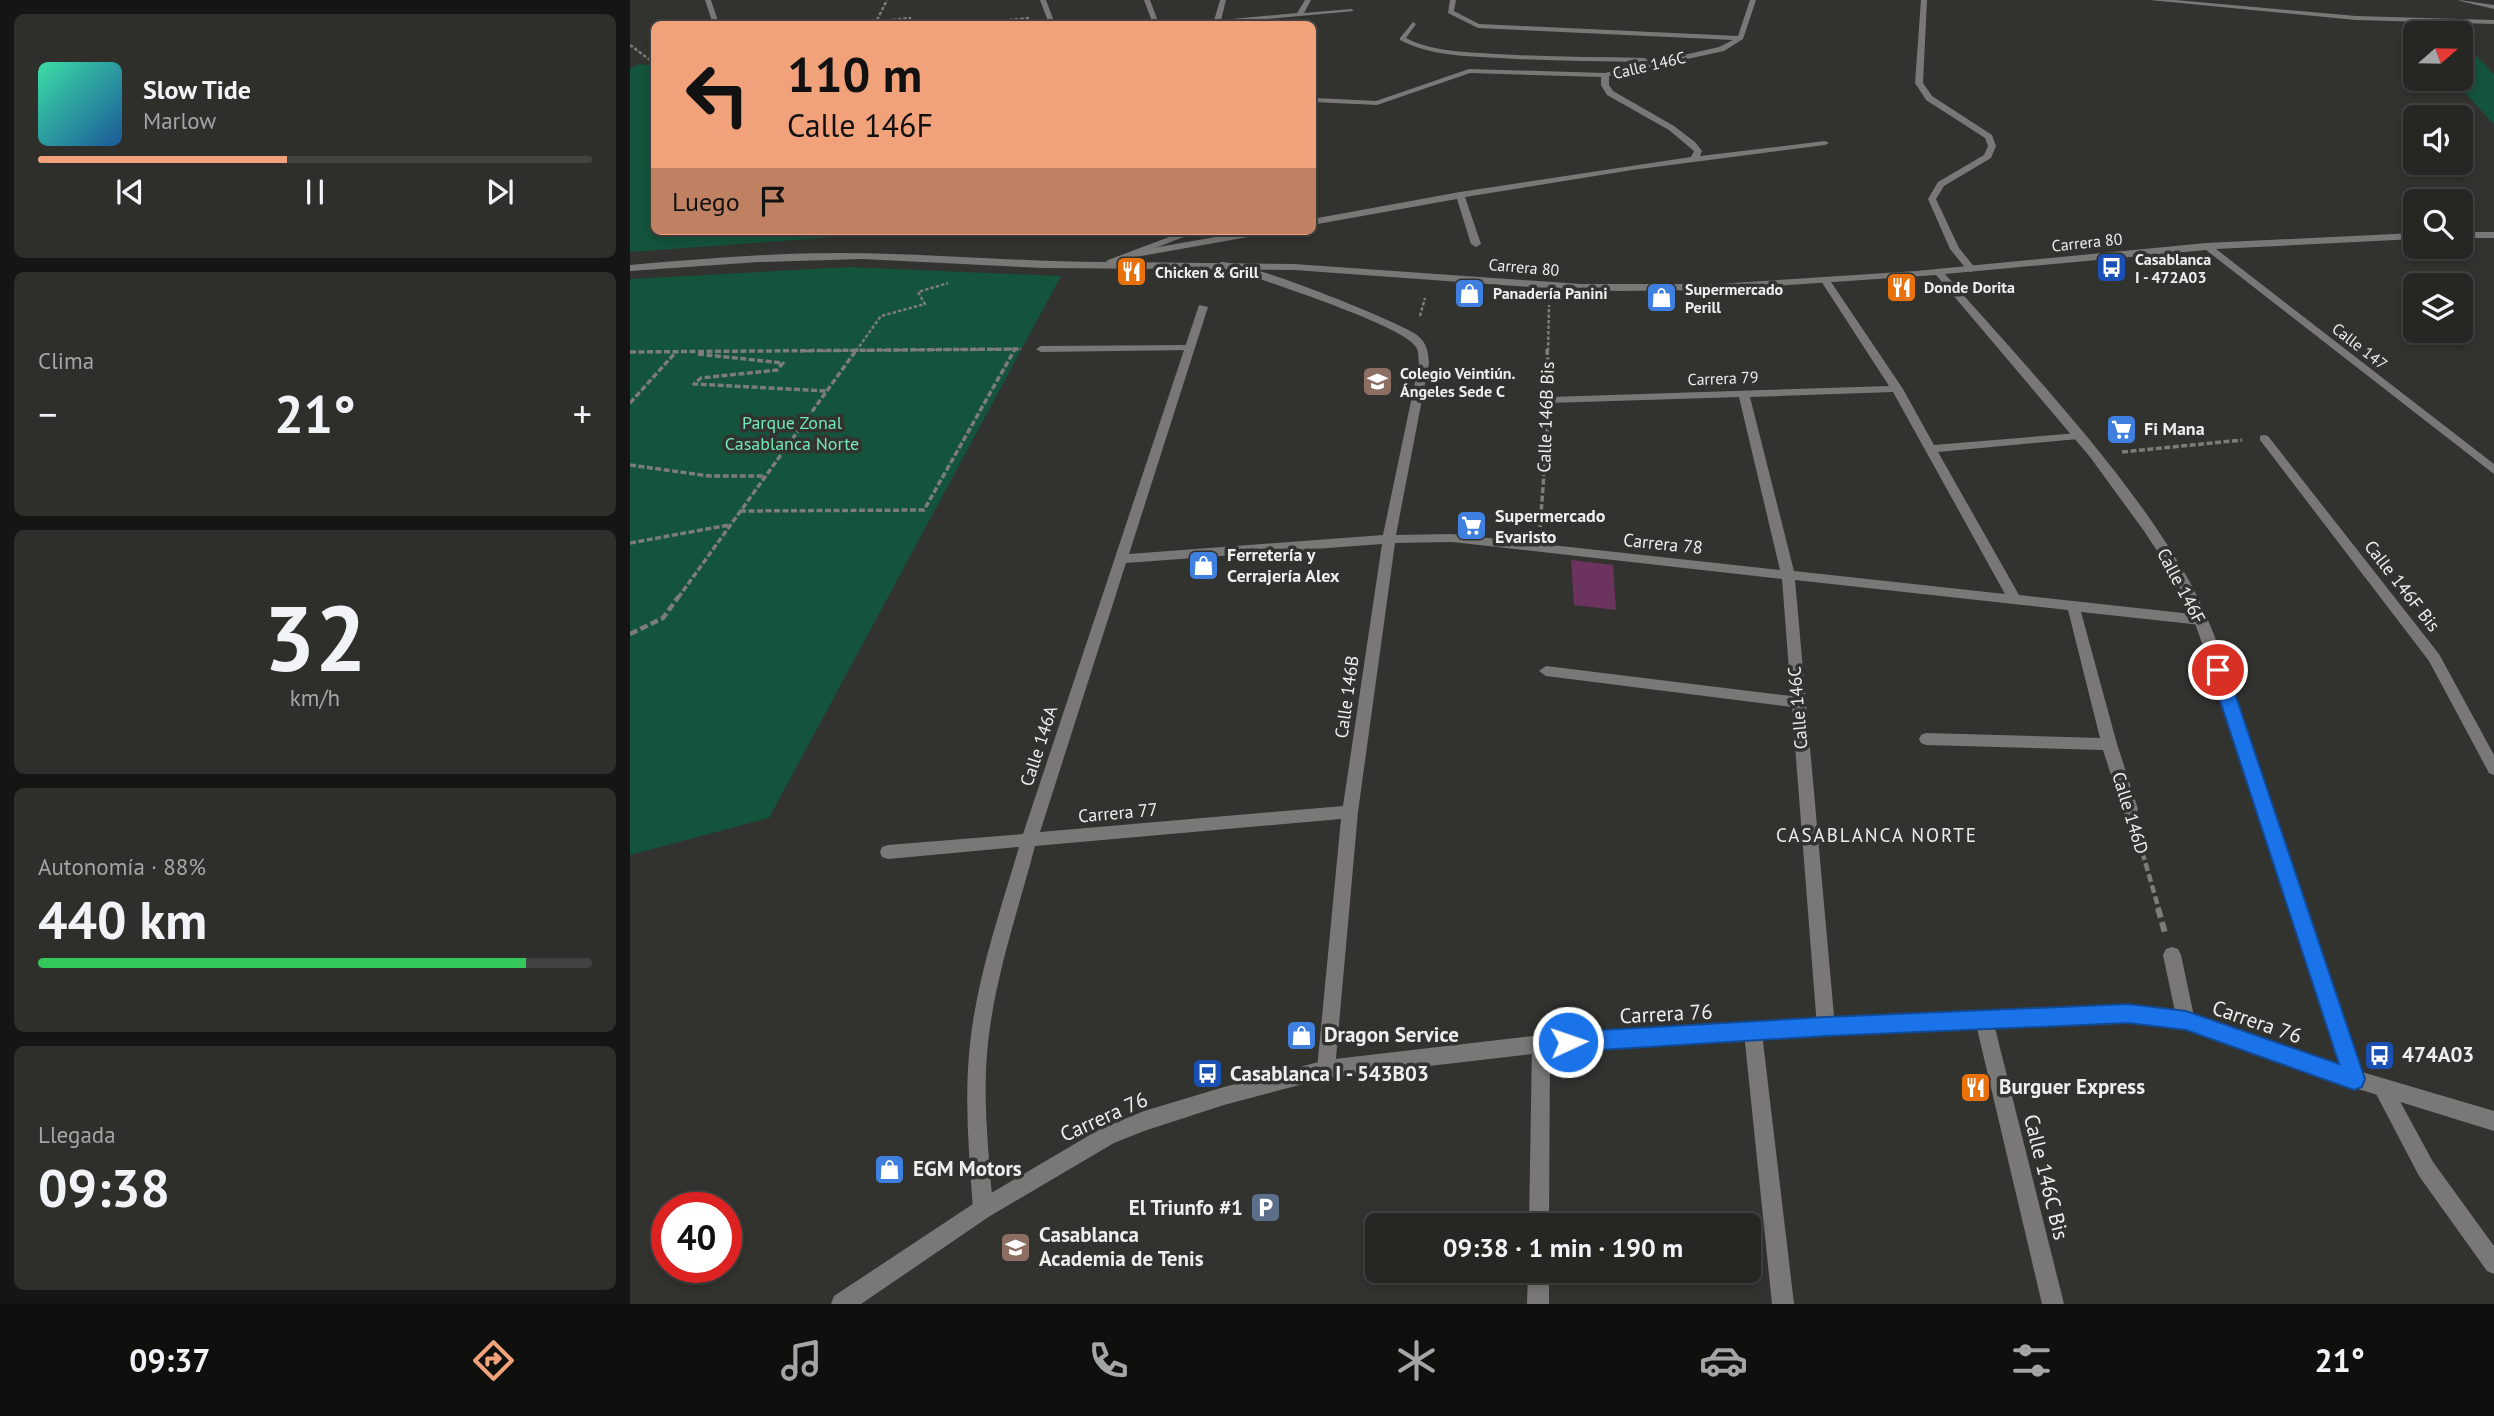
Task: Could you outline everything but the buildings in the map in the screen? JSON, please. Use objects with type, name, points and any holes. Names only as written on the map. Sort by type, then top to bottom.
[{"type":"street","points":[[708,0],[715,21]]},
{"type":"street","points":[[1043,0],[1050,21]]},
{"type":"street","points":[[1147,0],[1155,21]]},
{"type":"street","points":[[1217,21],[1223,0]]},
{"type":"street","points":[[1299,15],[1308,0]]},
{"type":"street","points":[[1453,0],[1450,12],[1478,26],[1741,38],[1753,0]]},
{"type":"street","points":[[1924,0],[1919,83],[1929,98],[1989,137],[1992,146],[1988,156],[1941,184],[1932,199],[1955,250],[1971,269]]},
{"type":"street","points":[[2153,0],[2356,18],[2494,22]]},
{"type":"street","points":[[2462,0],[2494,7]]},
{"type":"street","points":[[1237,21],[1351,11]]},
{"type":"street","points":[[1413,24],[1402,39],[1411,46],[1511,57],[1664,60]]},
{"type":"street","name":"Calle 146C","points":[[1695,158],[1698,151],[1689,140],[1610,93],[1605,85],[1605,75],[1664,60],[1721,50],[1741,38]]},
{"type":"street","points":[[1316,100],[1377,103],[1469,71],[1605,75]]},
{"type":"street","points":[[1316,221],[1460,195],[1695,158],[1825,143]]},
{"type":"street","points":[[1460,195],[1476,244]]},
{"type":"street","points":[[1103,265],[1183,235]]},
{"type":"street","points":[[1130,254],[1242,235]]},
{"type":"street","points":[[2473,235],[2494,235]]},
{"type":"street","name":"Carrera 80","points":[[630,268],[706,261],[834,256],[1103,265],[1219,263],[1551,285],[1686,287],[1826,281],[2298,239],[2403,236]]},
{"type":"street","name":"Calle 147","points":[[2206,246],[2494,470]]},
{"type":"street","points":[[1219,263],[1269,278],[1377,319],[1414,338]]},
{"type":"street","name":"Calle 146F","points":[[1938,272],[2094,454],[2149,528],[2181,579],[2201,620],[2253,769],[2354,1079]]},
{"type":"street","points":[[1826,281],[1897,389],[2015,600]]},
{"type":"street","name":"Calle 146A","points":[[983,1209],[976,1112],[979,1043],[995,961],[1029,840],[1203,307]]},
{"type":"street","name":"Calle 146B","points":[[1326,1069],[1350,812],[1389,539],[1424,363],[1423,348],[1414,338]]},
{"type":"street","points":[[1041,349],[1189,348]]},
{"type":"street","name":"Carrera 79","points":[[1550,400],[1897,389]]},
{"type":"street","name":"Calle 146C","points":[[1743,393],[1788,574],[1826,1027]]},
{"type":"street","points":[[1931,449],[2078,436]]},
{"type":"street","name":"Calle 146F Bis","points":[[2264,438],[2434,658],[2494,769]]},
{"type":"street","name":"Carrera 78","points":[[1120,559],[1389,539],[1452,538],[2201,620]]},
{"type":"street","name":"Calle 146D","points":[[2073,605],[2109,744],[2130,809]]},
{"type":"street","points":[[1546,671],[1797,702]]},
{"type":"street","points":[[1926,739],[2109,744]]},
{"type":"street","name":"Carrera 77","points":[[888,852],[1350,812]]},
{"type":"street","points":[[2172,955],[2186,1021]]},
{"type":"street","name":"Carrera 76","points":[[842,1304],[983,1209],[1076,1152],[1144,1121],[1326,1069],[1541,1044],[1826,1027],[2128,1014],[2186,1021],[2354,1079],[2494,1121]]},
{"type":"street","name":"Calle 146C Bis","points":[[1984,1020],[2053,1304]]},
{"type":"street","points":[[1753,1032],[1783,1304]]},
{"type":"street","points":[[1539,1213],[1541,1044]]},
{"type":"street","points":[[2382,1088],[2426,1169],[2494,1264]]},
{"type":"street","points":[[1538,1304],[1539,1283]]},
{"type":"path","points":[[877,20],[887,0]]},
{"type":"path","points":[[1000,21],[1047,16]]},
{"type":"path","points":[[871,21],[909,18],[909,21]]},
{"type":"path","points":[[630,45],[651,61]]},
{"type":"path","points":[[1414,338],[1431,276]]},
{"type":"path","points":[[630,634],[663,618],[881,316],[925,304],[918,292],[955,282]]},
{"type":"path","name":"Calle 146B Bis","points":[[1539,548],[1550,400],[1547,339],[1551,285]]},
{"type":"path","points":[[739,511],[924,510],[1015,349]]},
{"type":"path","points":[[630,352],[1041,349]]},
{"type":"path","points":[[676,351],[783,363],[777,370],[701,377],[694,384],[826,391]]},
{"type":"path","points":[[630,403],[676,351]]},
{"type":"path","points":[[2094,454],[2264,438]]},
{"type":"path","points":[[630,466],[709,475],[765,476]]},
{"type":"path","points":[[630,543],[730,525]]},
{"type":"path","name":"Calle 146D","points":[[2130,809],[2172,955]]},
{"type":"green space","points":[[2473,52],[2494,74],[2494,125],[2464,91],[2473,91]]},
{"type":"green space","points":[[641,64],[651,66],[651,235],[837,235],[630,252],[630,68]]},
{"type":"green space","name":"Parque Zonal Casablanca Norte","points":[[849,267],[1061,276],[769,818],[630,855],[630,279]]},
{"type":"place","name":"Casablanca I - 472A03","points":[[2112,268]]},
{"type":"place","name":"Chicken & Grill","points":[[1132,272]]},
{"type":"place","name":"Donde Dorita","points":[[1901,287]]},
{"type":"place","name":"Panadería Panini","points":[[1470,293]]},
{"type":"place","name":"Supermercado Perill","points":[[1662,298]]},
{"type":"place","name":"Colegio Veintiún. Ángeles Sede C","points":[[1377,382]]},
{"type":"place","name":"Fi Mana","points":[[2121,429]]},
{"type":"place","name":"Supermercado Evaristo","points":[[1472,526]]},
{"type":"place","name":"Ferretería y Cerrajería Alex","points":[[1204,565]]},
{"type":"place","name":"Dragon Service","points":[[1301,1035]]},
{"type":"place","name":"474A03","points":[[2379,1055]]},
{"type":"place","name":"Casablanca I - 543B03","points":[[1207,1074]]},
{"type":"place","name":"Burguer Express","points":[[1976,1087]]},
{"type":"place","name":"EGM Motors","points":[[890,1169]]},
{"type":"place","name":"El Triunfo #1","points":[[1266,1208]]},
{"type":"place","name":"Casablanca Academia de Tenis","points":[[1016,1247]]},
{"type":"district","name":"CASABLANCA NORTE","points":[[1877,835]]},
{"type":"route","points":[[1568,1042],[2128,1014],[2186,1021],[2354,1079],[2218,670]]}]
